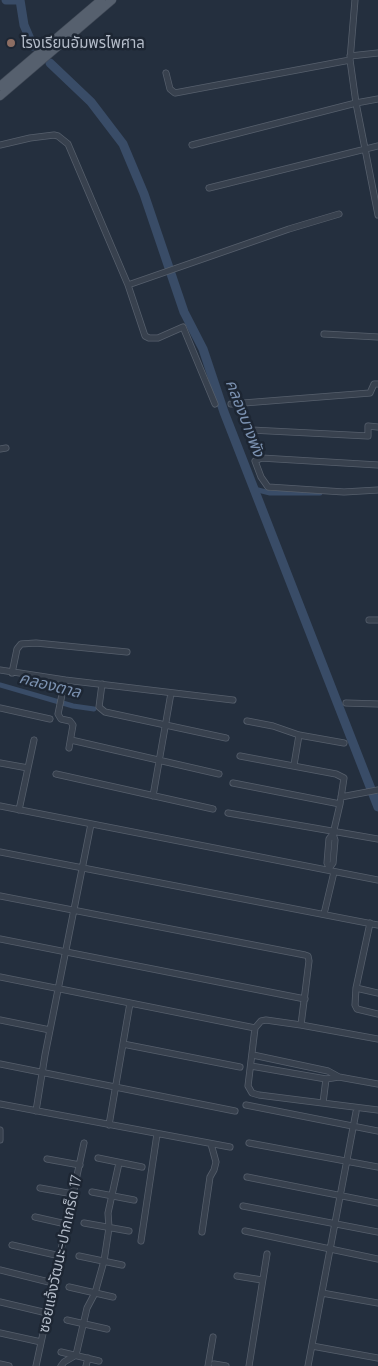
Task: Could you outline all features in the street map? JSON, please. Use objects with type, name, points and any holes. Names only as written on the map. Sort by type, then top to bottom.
[{"type":"main road","points":[[0,86],[101,0]]},
{"type":"main road","points":[[0,96],[112,0]]},
{"type":"street","points":[[355,0],[350,58],[364,149],[375,190],[378,215]]},
{"type":"street","points":[[166,73],[170,89],[175,93],[378,53]]},
{"type":"street","points":[[192,145],[378,99]]},
{"type":"street","points":[[0,145],[54,135],[68,144],[128,285],[145,336],[158,338],[183,327],[215,404]]},
{"type":"street","points":[[209,188],[378,146]]},
{"type":"street","points":[[128,285],[179,266],[339,214]]},
{"type":"street","points":[[324,334],[378,337]]},
{"type":"street","points":[[231,404],[370,394],[374,384],[378,384]]},
{"type":"street","points":[[251,430],[368,436],[368,426],[378,426]]},
{"type":"street","points":[[378,465],[261,458],[255,461],[261,477],[268,487],[344,492],[378,490]]},
{"type":"street","points":[[368,620],[378,620]]},
{"type":"street","points":[[12,673],[17,650],[21,644],[36,643],[127,652]]},
{"type":"street","points":[[0,670],[65,680],[233,700]]},
{"type":"street","points":[[65,680],[58,714],[61,719],[70,721],[73,725],[69,748]]},
{"type":"street","points":[[102,684],[99,707],[101,710],[226,738]]},
{"type":"street","points":[[153,796],[171,692]]},
{"type":"street","points":[[346,703],[378,704]]},
{"type":"street","points":[[0,708],[50,719]]},
{"type":"street","points":[[247,721],[272,726],[299,735],[344,742]]},
{"type":"street","points":[[294,765],[299,735]]},
{"type":"street","points":[[19,810],[34,740]]},
{"type":"street","points":[[71,740],[219,774]]},
{"type":"street","points":[[240,756],[294,765],[340,775],[344,778],[333,832],[335,840],[333,863],[330,870],[324,914]]},
{"type":"street","points":[[0,763],[28,768]]},
{"type":"street","points":[[56,774],[214,809]]},
{"type":"street","points":[[233,783],[340,801],[378,790]]},
{"type":"street","points":[[0,806],[378,880]]},
{"type":"street","points":[[228,813],[378,839]]},
{"type":"street","points":[[36,1111],[91,824]]},
{"type":"street","points":[[0,852],[378,925]]},
{"type":"street","points":[[0,896],[308,956],[310,961],[302,1025]]},
{"type":"street","points":[[370,924],[354,1001],[357,1009],[378,1014]]},
{"type":"street","points":[[0,939],[305,999]]},
{"type":"street","points":[[0,977],[255,1028]]},
{"type":"street","points":[[356,988],[378,993]]},
{"type":"street","points":[[109,1125],[130,1003]]},
{"type":"street","points":[[0,1020],[50,1030]]},
{"type":"street","points":[[378,1038],[302,1025],[261,1021],[255,1028],[248,1086],[252,1093],[378,1110]]},
{"type":"street","points":[[123,1044],[240,1067]]},
{"type":"street","points":[[253,1054],[328,1071],[339,1077],[378,1084]]},
{"type":"street","points":[[0,1064],[235,1111]]},
{"type":"street","points":[[251,1066],[326,1079],[339,1077]]},
{"type":"street","points":[[323,1103],[326,1079]]},
{"type":"street","points":[[0,1104],[230,1147]]},
{"type":"street","points":[[246,1105],[378,1131]]},
{"type":"street","points":[[308,1366],[356,1112]]},
{"type":"street","points":[[0,1130],[0,1140]]},
{"type":"street","points":[[141,1241],[157,1134]]},
{"type":"street","name":"ซอยแจ้งวัฒนะ-ปากเกร็ด 17","points":[[36,1366],[84,1143]]},
{"type":"street","points":[[249,1143],[378,1168]]},
{"type":"street","points":[[202,1232],[210,1176],[216,1162],[211,1144]]},
{"type":"street","points":[[98,1158],[142,1167]]},
{"type":"street","points":[[47,1159],[80,1164]]},
{"type":"street","points":[[61,1366],[76,1355],[86,1308],[95,1292],[104,1262],[110,1228],[108,1220],[111,1196],[119,1163]]},
{"type":"street","points":[[247,1177],[378,1204]]},
{"type":"street","points":[[40,1188],[73,1194]]},
{"type":"street","points":[[92,1192],[134,1200]]},
{"type":"street","points":[[244,1206],[378,1232]]},
{"type":"street","points":[[35,1217],[66,1224]]},
{"type":"street","points":[[84,1223],[129,1231]]},
{"type":"street","points":[[244,1231],[330,1250],[378,1258]]},
{"type":"street","points":[[12,1245],[60,1256]]},
{"type":"street","points":[[249,1366],[267,1254]]},
{"type":"street","points":[[79,1256],[122,1265]]},
{"type":"street","points":[[0,1270],[53,1283]]},
{"type":"street","points":[[237,1276],[262,1280]]},
{"type":"street","points":[[69,1287],[113,1297]]},
{"type":"street","points":[[322,1293],[378,1303]]},
{"type":"street","points":[[0,1302],[47,1313]]},
{"type":"street","points":[[67,1320],[107,1329]]},
{"type":"street","points":[[0,1333],[41,1342]]},
{"type":"street","points":[[213,1337],[211,1365],[226,1366]]},
{"type":"street","points":[[312,1346],[378,1358]]},
{"type":"street","points":[[61,1352],[99,1361]]},
{"type":"street","points":[[86,1366],[88,1358]]},
{"type":"street","points":[[0,1364],[9,1366]]},
{"type":"waterway","points":[[6,0],[20,0]]},
{"type":"waterway","name":"คลองบางพัง","points":[[20,0],[24,25],[33,46]]},
{"type":"waterway","name":"คลองบางพัง","points":[[50,63],[91,102],[123,144],[144,194],[184,312],[203,349],[224,412],[378,807]]},
{"type":"waterway","points":[[254,489],[270,493],[320,493]]},
{"type":"waterway","name":"คลองตาล","points":[[0,685],[73,706],[94,709]]},
{"type":"place","name":"โรงเรียนอัมพรไพศาล","points":[[11,43]]}]
